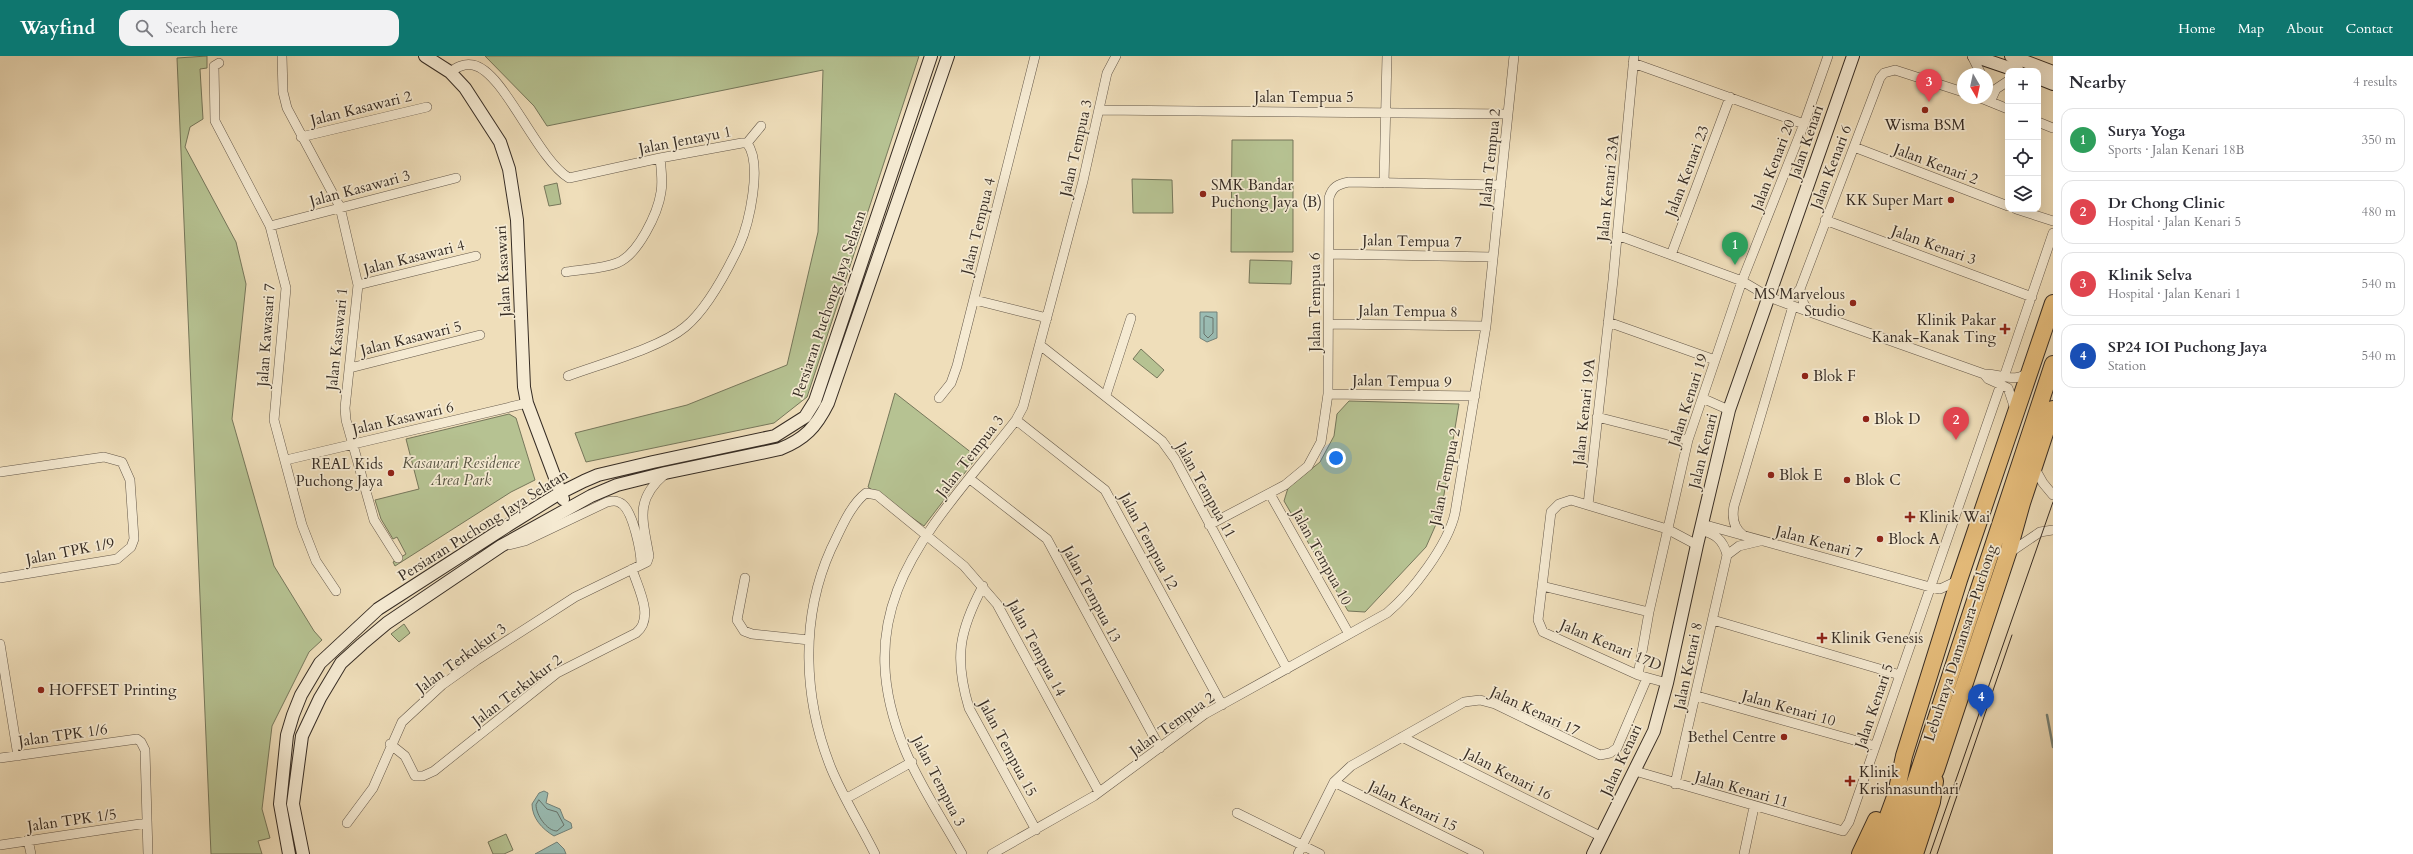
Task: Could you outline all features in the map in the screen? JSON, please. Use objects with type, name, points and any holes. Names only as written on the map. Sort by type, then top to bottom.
[{"type":"highway","points":[[1874,854],[1896,794],[1904,756],[1959,580],[2016,416],[2053,302]]},
{"type":"highway","name":"Lebuhraya Damansara–Puchong","points":[[1888,854],[1905,813],[1925,747],[2053,364]]},
{"type":"highway","name":"Lebuhraya Damansara–Puchong","points":[[1901,854],[1918,806],[1936,770],[2008,553],[2033,466],[2053,409]]},
{"type":"highway","points":[[1878,854],[1925,747]]},
{"type":"highway","points":[[1860,854],[1904,756]]},
{"type":"highway","points":[[1915,854],[1932,802],[1936,770]]},
{"type":"main road","name":"Jalan Kasawari","points":[[426,56],[450,72],[482,111],[500,142],[509,169],[517,220],[524,387],[527,403],[567,510]]},
{"type":"main road","name":"Persiaran Puchong Jaya Selatan","points":[[289,854],[280,804],[287,735],[301,695],[320,663],[378,610],[560,493],[598,475],[775,436],[805,417],[815,401],[931,56]]},
{"type":"main road","name":"Persiaran Puchong Jaya Selatan","points":[[303,854],[293,804],[302,736],[331,678],[341,663],[387,623],[501,546],[591,496],[617,485],[665,473],[780,449],[797,442],[822,416],[828,403],[948,56]]},
{"type":"main road","name":"Jalan Kenari","points":[[1593,854],[1654,731],[1667,683],[1701,527],[1729,410],[1773,298],[1853,56]]},
{"type":"main road","points":[[1973,56],[2009,68]]},
{"type":"main road","points":[[2011,56],[2053,72]]},
{"type":"main road","points":[[2041,79],[2053,84]]},
{"type":"street","name":"Jalan Kasawari 1","points":[[282,56],[283,92],[287,108],[301,137],[340,208],[358,285],[345,408],[374,520],[398,558]]},
{"type":"street","name":"Jalan Tempua 4","points":[[939,398],[951,383],[957,366],[1036,56]]},
{"type":"street","name":"Jalan Tempua 3","points":[[962,854],[912,762],[890,704],[885,680],[885,637],[898,586],[913,553],[1016,420],[1026,399],[1107,73],[1116,56]]},
{"type":"street","points":[[1384,183],[1387,56]]},
{"type":"street","name":"Jalan Tempua 2","points":[[992,854],[1036,830],[1099,792],[1205,714],[1393,608],[1424,570],[1447,536],[1455,513],[1486,326],[1514,56]]},
{"type":"street","points":[[1973,56],[1978,68]]},
{"type":"street","name":"Jalan Kenari 20","points":[[1742,281],[1804,124],[1828,57]]},
{"type":"street","points":[[1634,59],[1730,97],[1804,124]]},
{"type":"street","name":"Jalan Kenari 23A","points":[[1608,322],[1634,59]]},
{"type":"street","name":"Jalan Kawasari 7","points":[[219,63],[214,66],[213,74],[215,121],[270,226],[286,288],[274,420],[302,524],[316,561],[336,591]]},
{"type":"street","name":"Jalan Jentayu 1","points":[[450,72],[460,65],[480,67],[494,80],[548,159],[568,178],[660,158],[747,143],[754,159],[750,208],[739,245],[704,304],[686,327],[667,340],[568,376]]},
{"type":"street","name":"Jalan Kenari 6","points":[[1800,289],[1880,78],[1889,70],[1901,72],[1957,90]]},
{"type":"street","points":[[1993,96],[1996,89],[2005,83]]},
{"type":"street","name":"Jalan Kenari 23","points":[[1670,255],[1730,97]]},
{"type":"street","points":[[1993,103],[2005,108]]},
{"type":"street","name":"Jalan Kasawari 2","points":[[301,137],[427,107]]},
{"type":"street","name":"Jalan Tempua 5","points":[[1099,110],[1508,114]]},
{"type":"street","points":[[2041,123],[2053,128]]},
{"type":"street","points":[[747,143],[761,126]]},
{"type":"street","name":"Jalan Kenari 2","points":[[1854,147],[2005,205]]},
{"type":"street","points":[[566,272],[616,264],[626,259],[635,250],[657,208],[662,190],[660,158]]},
{"type":"street","name":"Jalan Kasawari 3","points":[[270,226],[456,178]]},
{"type":"street","name":"Jalan Tempua 6","points":[[1209,525],[1270,494],[1298,475],[1316,454],[1324,428],[1328,394],[1330,254],[1328,198],[1331,191],[1336,186],[1349,182],[1501,185]]},
{"type":"street","points":[[2025,212],[2053,221]]},
{"type":"street","name":"Jalan Kenari 3","points":[[1826,220],[2032,296]]},
{"type":"street","name":"Jalan Kenari 5","points":[[1843,831],[1849,822],[2053,234]]},
{"type":"street","points":[[1617,235],[1742,281],[1773,298],[1793,306],[1984,374],[1993,374],[2003,381],[2011,393],[2016,416]]},
{"type":"street","name":"Jalan Tempua 7","points":[[1330,254],[1493,257]]},
{"type":"street","name":"Jalan Kasawari 4","points":[[358,285],[476,256]]},
{"type":"street","name":"Jalan Kenari 19","points":[[1638,675],[1649,612],[1688,440],[1742,281]]},
{"type":"street","points":[[1773,298],[1794,296],[1800,289]]},
{"type":"street","points":[[1800,289],[1804,305],[1813,313]]},
{"type":"street","points":[[975,300],[1047,318]]},
{"type":"street","points":[[1744,536],[1736,529],[1733,518],[1734,506],[1793,306]]},
{"type":"street","points":[[1106,395],[1131,318]]},
{"type":"street","points":[[1608,322],[1715,360]]},
{"type":"street","name":"Jalan Kenari 19A","points":[[1588,505],[1608,322]]},
{"type":"street","name":"Jalan Tempua 8","points":[[1329,324],[1486,326]]},
{"type":"street","name":"Jalan Kasawari 5","points":[[350,368],[480,335]]},
{"type":"street","name":"Jalan Tempua 11","points":[[1040,345],[1106,395],[1162,441],[1175,459],[1209,525],[1287,668]]},
{"type":"street","points":[[2003,381],[2019,378],[2025,375],[2032,368]]},
{"type":"street","name":"Jalan Tempua 9","points":[[1328,394],[1475,396]]},
{"type":"street","points":[[1702,398],[1729,410]]},
{"type":"street","name":"Jalan Kasawari 6","points":[[286,460],[527,403]]},
{"type":"street","points":[[1597,417],[1688,440]]},
{"type":"street","name":"Jalan Tempua 12","points":[[1016,420],[1105,490],[1222,705]]},
{"type":"street","name":"Jalan TPK 1/9","points":[[0,472],[104,458],[122,462],[128,475],[134,539],[132,547],[117,559],[107,562],[0,578]]},
{"type":"street","points":[[2033,466],[2043,483],[2053,495]]},
{"type":"street","points":[[501,546],[525,541],[607,502],[615,500],[623,504],[630,517],[641,553],[641,564],[647,562],[649,556],[641,513],[644,499],[654,482],[665,473]]},
{"type":"street","name":"Jalan Tempua 13","points":[[970,479],[1047,539],[1160,748]]},
{"type":"street","name":"Jalan Tempua 14","points":[[809,640],[812,614],[824,567],[840,530],[860,497],[872,492],[964,566],[983,586],[997,604],[1099,792]]},
{"type":"street","name":"Jalan Tempua 10","points":[[1270,494],[1349,634]]},
{"type":"street","name":"Jalan Kenari 17D","points":[[1667,683],[1638,675],[1543,632],[1538,620],[1551,512],[1565,501],[1588,505],[1667,529],[1697,545]]},
{"type":"street","points":[[1701,527],[1723,542],[1727,554],[1739,546],[1761,541]]},
{"type":"street","name":"Jalan Kenari 7","points":[[1701,527],[1744,536],[1930,587]]},
{"type":"street","points":[[2008,553],[2034,535],[2053,530]]},
{"type":"street","name":"Jalan Kenari 8","points":[[1675,784],[1727,554]]},
{"type":"street","name":"Jalan Terkukur 3","points":[[347,822],[373,788],[390,744],[402,722],[442,685],[471,664],[575,597],[641,564]]},
{"type":"street","name":"Jalan Terkukur 2","points":[[390,744],[405,756],[415,776],[423,776],[434,771],[557,674],[636,633],[645,622],[646,613],[632,569]]},
{"type":"street","points":[[745,578],[737,620],[744,631],[752,634],[809,640],[810,679],[818,728],[832,769],[876,854]]},
{"type":"street","points":[[1930,587],[1940,589],[1959,580]]},
{"type":"street","name":"Jalan Tempua 15","points":[[983,586],[965,622],[961,643],[964,689],[969,708],[1036,830]]},
{"type":"street","points":[[1542,586],[1649,612]]},
{"type":"street","points":[[1713,620],[1900,675]]},
{"type":"street","points":[[0,644],[18,756]]},
{"type":"street","name":"Jalan Kenari 17","points":[[1298,854],[1334,782],[1351,766],[1464,702],[1480,700],[1495,704],[1593,753],[1600,755],[1610,753],[1617,748],[1647,678]]},
{"type":"street","name":"Jalan Kenari 10","points":[[1696,696],[1875,746]]},
{"type":"street","name":"Jalan Kenari 16","points":[[1402,737],[1602,837]]},
{"type":"street","name":"Jalan TPK 1/6","points":[[0,758],[131,739],[141,742],[145,750],[147,823]]},
{"type":"street","points":[[846,798],[912,762]]},
{"type":"street","name":"Jalan Kenari 11","points":[[1635,771],[1754,807],[1843,831]]},
{"type":"street","name":"Jalan Kenari 15","points":[[1334,782],[1479,854]]},
{"type":"street","points":[[1744,854],[1754,807]]},
{"type":"street","points":[[1237,813],[1320,854]]},
{"type":"street","points":[[147,823],[148,854]]},
{"type":"street","name":"Jalan TPK 1/5","points":[[0,845],[147,823]]},
{"type":"street","points":[[28,840],[31,854]]},
{"type":"green space","points":[[207,56],[207,68],[200,69],[203,119],[190,127],[185,147],[236,242],[246,284],[232,419],[274,566],[314,631],[322,640],[309,652],[272,726],[262,809],[270,838],[258,841],[262,854],[211,854],[177,58]]},
{"type":"green space","points":[[485,56],[919,56],[807,397],[774,423],[586,462],[575,433],[687,405],[787,365],[818,232],[823,70],[547,126],[534,106]]},
{"type":"green space","points":[[1232,140],[1293,140],[1293,252],[1231,252]]},
{"type":"green space","points":[[1132,179],[1172,180],[1173,213],[1133,213]]},
{"type":"green space","points":[[557,183],[561,204],[549,206],[544,186]]},
{"type":"green space","points":[[1250,260],[1292,261],[1291,284],[1249,283]]},
{"type":"green space","points":[[1141,349],[1164,370],[1157,378],[1133,359]]},
{"type":"green space","points":[[895,393],[977,457],[924,526],[868,487]]},
{"type":"green space","points":[[1349,401],[1459,404],[1441,513],[1426,547],[1365,612],[1348,611],[1284,501],[1288,488],[1320,462],[1334,436],[1337,414]]},
{"type":"green space","name":"Kasawari Residence Area Park","points":[[509,414],[516,418],[535,480],[511,492],[395,566],[393,562],[406,554],[397,537],[393,539],[381,519],[375,500],[419,489],[406,439]]},
{"type":"green space","points":[[404,624],[410,633],[399,642],[391,634]]},
{"type":"green space","points":[[506,834],[513,850],[504,854],[493,854],[488,842]]},
{"type":"water","points":[[1200,312],[1217,312],[1217,338],[1207,342],[1200,338]]},
{"type":"water","points":[[544,791],[548,793],[546,803],[560,809],[564,819],[571,823],[572,828],[554,836],[538,823],[532,809],[532,804],[539,793]]},
{"type":"water","points":[[557,842],[564,849],[566,854],[535,854]]},
{"type":"waterway","points":[[2047,715],[2053,747]]},
{"type":"tram line","points":[[1930,854],[2053,502]]},
{"type":"tram line","points":[[1937,854],[2012,635]]},
{"type":"place","name":"Klinik Selva","points":[[1929,102]]},
{"type":"place","name":"Wisma BSM","points":[[1925,110]]},
{"type":"place","name":"SMK Bandar Puchong Jaya (B)","points":[[1203,194]]},
{"type":"place","name":"KK Super Mart","points":[[1951,200]]},
{"type":"place","name":"Surya Yoga","points":[[1735,265]]},
{"type":"place","name":"MS Marvelous Studio","points":[[1853,303]]},
{"type":"place","name":"Klinik Pakar Kanak-Kanak Ting","points":[[2005,329]]},
{"type":"place","name":"Blok F","points":[[1805,376]]},
{"type":"place","name":"Blok D","points":[[1866,419]]},
{"type":"place","name":"Dr Chong Clinic","points":[[1956,440]]},
{"type":"place","name":"REAL Kids Puchong Jaya","points":[[391,473]]},
{"type":"place","name":"Blok E","points":[[1771,475]]},
{"type":"place","name":"Blok C","points":[[1847,480]]},
{"type":"place","name":"Klinik Wai","points":[[1910,517]]},
{"type":"place","name":"Block A","points":[[1880,539]]},
{"type":"place","name":"Klinik Genesis","points":[[1822,638]]},
{"type":"place","name":"HOFFSET Printing","points":[[41,690]]},
{"type":"place","name":"SP24 IOI Puchong Jaya","points":[[1981,717]]},
{"type":"place","name":"Bethel Centre","points":[[1784,737]]},
{"type":"place","name":"Klinik Krishnasunthari","points":[[1850,781]]}]
